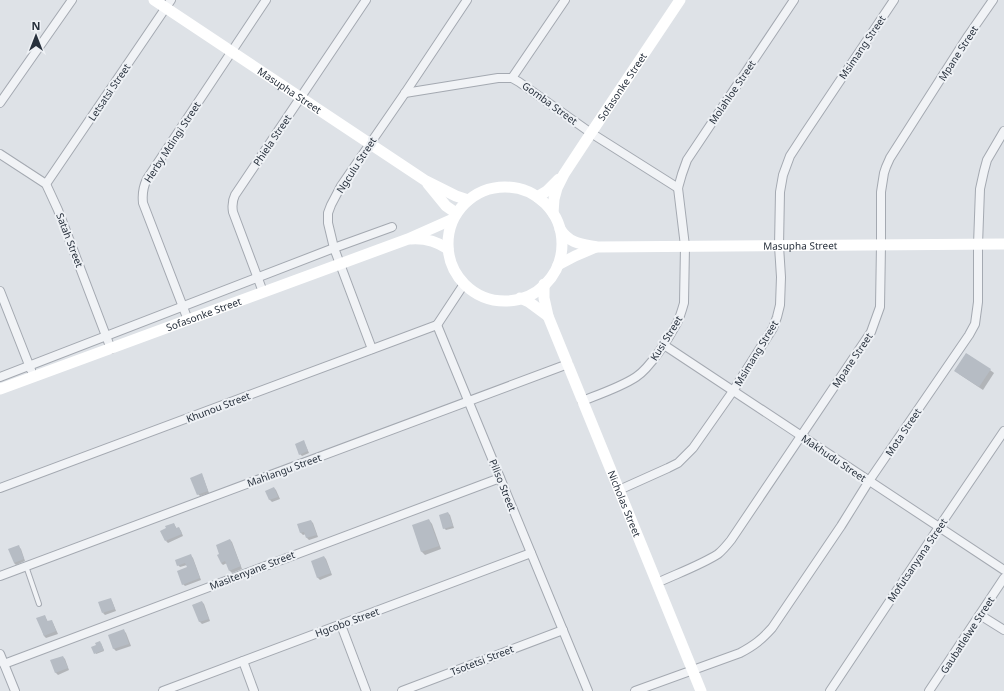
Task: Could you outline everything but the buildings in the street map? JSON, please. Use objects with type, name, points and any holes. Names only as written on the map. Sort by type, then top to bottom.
[{"type":"main road","name":"Masupha Street","points":[[154,0],[169,4],[232,52],[426,181],[468,200]]},
{"type":"main road","name":"Sofasonke Street","points":[[553,213],[554,199],[564,174],[680,0]]},
{"type":"main road","name":"Sofasonke Street","points":[[537,197],[547,191],[564,174]]},
{"type":"main road","name":"Masupha Street","points":[[426,181],[455,216]]},
{"type":"main road","name":"Sofasonke Street","points":[[502,187],[520,189],[537,197],[546,204],[553,213],[560,229],[562,241],[561,253],[558,265],[552,275],[533,293],[520,298],[505,300],[490,299],[476,293],[464,284],[455,273],[448,249],[448,232],[455,216],[468,200],[484,190],[502,187]]},
{"type":"main road","name":"Sofasonke Street","points":[[0,389],[408,239],[455,216]]},
{"type":"main road","name":"Masupha Street","points":[[560,229],[569,239],[574,242],[597,247],[1004,244]]},
{"type":"main road","name":"Sofasonke Street","points":[[408,239],[416,238],[432,240],[448,249]]},
{"type":"main road","name":"Masupha Street","points":[[558,265],[597,247]]},
{"type":"main road","name":"Nicholas Street","points":[[544,284],[544,298],[548,316],[701,691]]},
{"type":"main road","points":[[520,298],[529,302],[548,316]]},
{"type":"street","points":[[0,103],[72,0]]},
{"type":"street","name":"Herby Mdingi Street","points":[[188,320],[143,204],[143,188],[147,179],[266,0]]},
{"type":"street","name":"Phiela Street","points":[[263,292],[233,212],[233,200],[366,0]]},
{"type":"street","name":"Ngculu Street","points":[[372,349],[334,248],[328,224],[328,213],[331,204],[341,186],[467,0]]},
{"type":"street","points":[[512,78],[564,0]]},
{"type":"street","name":"Molahloe Street","points":[[678,188],[687,160],[794,0]]},
{"type":"street","name":"Msimang Street","points":[[619,490],[678,463],[694,448],[733,391],[773,328],[780,305],[780,192],[783,176],[790,156],[894,0]]},
{"type":"street","name":"Mpane Street","points":[[657,582],[706,560],[719,553],[726,547],[871,332],[880,307],[881,192],[886,167],[890,158],[993,0]]},
{"type":"street","name":"Letsatsi Street","points":[[46,184],[169,4]]},
{"type":"street","name":"Gomba Street","points":[[405,93],[498,78],[512,78],[591,133],[678,188]]},
{"type":"street","name":"Mota Street","points":[[635,691],[692,669],[740,653],[761,640],[772,628],[841,526],[869,481],[969,335],[975,324],[978,302],[980,189],[987,160],[1004,131]]},
{"type":"street","points":[[0,154],[46,184]]},
{"type":"street","name":"Satah Street","points":[[46,184],[58,210],[111,349]]},
{"type":"street","name":"Kusi Street","points":[[582,401],[629,382],[638,376],[645,370],[664,345],[678,322],[684,303],[685,246],[678,188]]},
{"type":"street","points":[[0,377],[334,248],[392,228]]},
{"type":"street","points":[[437,325],[464,284]]},
{"type":"street","points":[[0,291],[33,377]]},
{"type":"street","name":"Khunou Street","points":[[0,488],[437,325]]},
{"type":"street","name":"Piliso Street","points":[[437,325],[588,691]]},
{"type":"street","name":"Makhudu Street","points":[[664,345],[1004,570]]},
{"type":"street","name":"Mahlangu Street","points":[[0,576],[568,364]]},
{"type":"street","name":"Mofutsanyana Street","points":[[830,691],[1004,430]]},
{"type":"street","name":"Masitenyane Street","points":[[4,664],[500,478]]},
{"type":"street","name":"Hgcobo Street","points":[[163,691],[531,554]]},
{"type":"street","name":"Gaubatlelwe Street","points":[[930,691],[1004,578]]},
{"type":"street","points":[[980,615],[1004,630]]},
{"type":"street","points":[[341,625],[366,691]]},
{"type":"street","name":"Tsotetsi Street","points":[[402,691],[563,630]]},
{"type":"street","points":[[0,654],[15,691]]},
{"type":"street","points":[[243,661],[254,691]]},
{"type":"lane","points":[[26,566],[39,604]]}]
